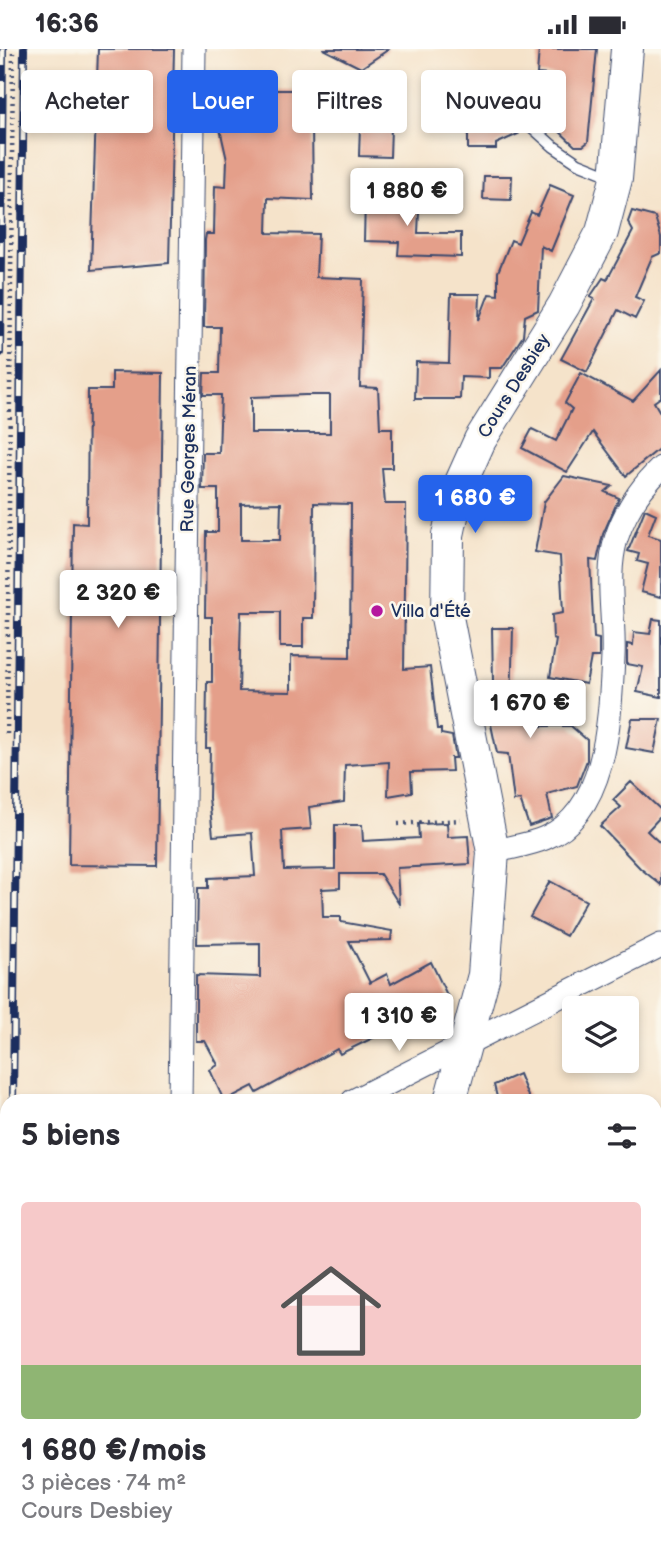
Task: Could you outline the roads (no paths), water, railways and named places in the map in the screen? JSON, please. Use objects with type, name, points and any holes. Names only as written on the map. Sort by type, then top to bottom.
[{"type":"street","name":"Rue Georges Méran","points":[[180,1094],[194,49]]},
{"type":"street","name":"Cours Desbiey","points":[[452,1094],[484,975],[493,852],[447,617],[445,571],[448,535],[458,489],[480,440],[521,377],[590,258],[611,205],[616,179],[626,49]]},
{"type":"street","points":[[493,852],[546,838],[572,819],[592,793],[603,754],[613,657],[611,569],[616,539],[641,487],[661,468]]},
{"type":"street","points":[[367,1094],[661,945]]},
{"type":"lane","points":[[540,133],[553,146],[578,163],[616,179]]},
{"type":"railway","points":[[0,353],[3,49]]},
{"type":"railway","points":[[13,1094],[24,49]]},
{"type":"place","name":"Villa d'Été","points":[[377,611]]}]
